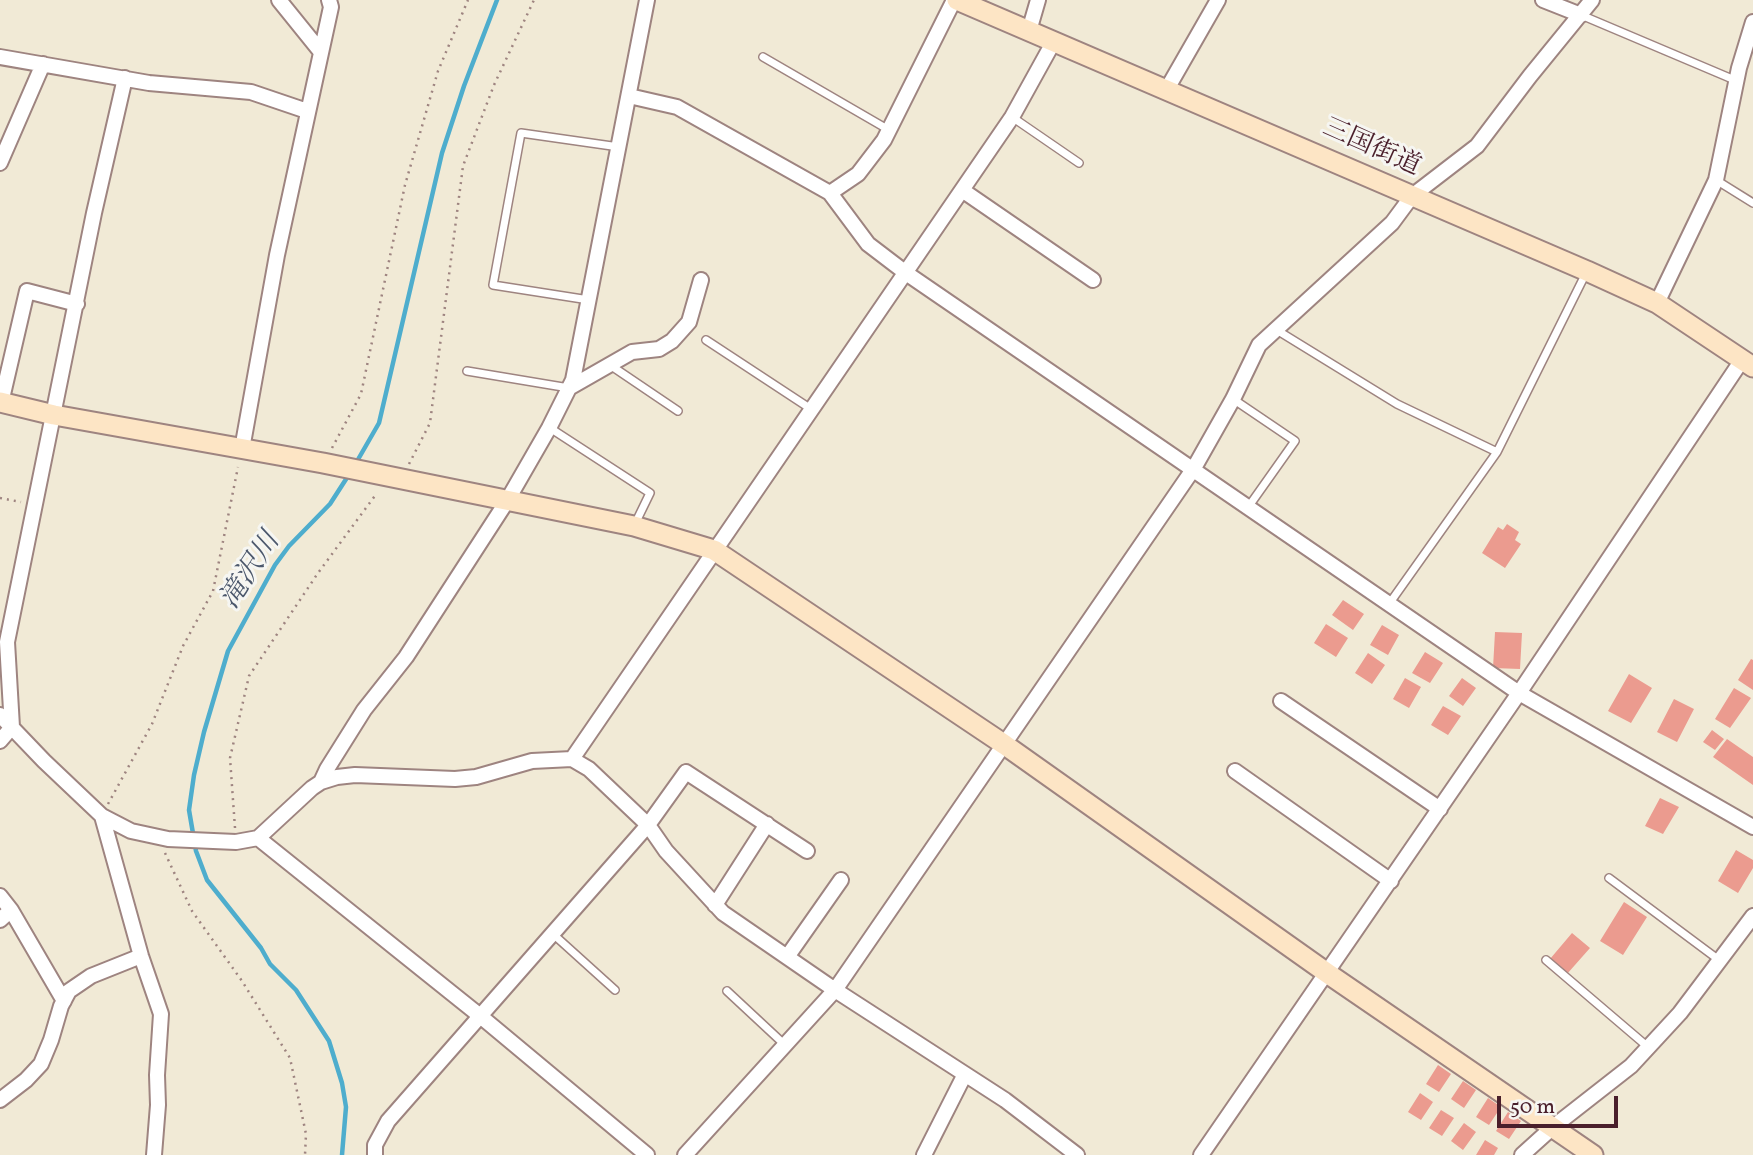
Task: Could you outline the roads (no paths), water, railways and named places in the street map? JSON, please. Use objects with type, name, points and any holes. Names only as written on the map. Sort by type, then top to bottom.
[{"type":"street","points":[[279,0],[321,52]]},
{"type":"street","points":[[242,449],[277,255],[331,7],[329,0]]},
{"type":"street","points":[[0,715],[102,816],[131,831],[164,838],[236,842],[258,838],[321,782],[365,710],[406,657],[507,501],[573,380],[647,0]]},
{"type":"street","points":[[830,193],[858,174],[884,140],[955,0]]},
{"type":"street","name":"三国街道","points":[[955,0],[1167,89],[1657,303],[1747,363]]},
{"type":"street","points":[[1029,31],[1038,0]]},
{"type":"street","points":[[1167,89],[1218,0]]},
{"type":"street","points":[[1543,0],[1581,15]]},
{"type":"street","points":[[685,1155],[835,990],[1194,468],[1233,399],[1259,345],[1392,223],[1412,196],[1477,146],[1592,0]]},
{"type":"street","points":[[1657,303],[1716,180],[1737,81],[1753,22]]},
{"type":"street","points":[[572,759],[1012,117],[1054,41]]},
{"type":"street","points":[[0,57],[149,83],[251,92],[307,111]]},
{"type":"street","points":[[0,163],[43,64]]},
{"type":"street","points":[[0,741],[12,727],[7,642],[94,212],[125,78]]},
{"type":"street","points":[[629,96],[677,107],[830,193],[868,244],[906,273],[1519,693],[1753,827]]},
{"type":"street","points":[[962,190],[1093,279]]},
{"type":"street","points":[[569,388],[632,352],[659,349],[672,341],[689,322],[701,280]]},
{"type":"street","points":[[77,304],[27,291],[1,403],[323,463],[634,526],[714,550],[1004,746],[1591,1154]]},
{"type":"street","points":[[1201,1155],[1747,363]]},
{"type":"street","points":[[1281,701],[1440,809]]},
{"type":"street","points":[[321,782],[355,775],[455,779],[476,777],[532,761],[572,759],[589,769],[648,825],[666,851],[723,913],[835,990],[1005,1100],[1077,1155]]},
{"type":"street","points":[[1235,771],[1391,881]]},
{"type":"street","points":[[375,1155],[375,1145],[388,1121],[648,825],[686,772],[807,850]]},
{"type":"street","points":[[102,816],[141,956],[161,1014],[158,1105],[153,1155]]},
{"type":"street","points":[[715,905],[767,824]]},
{"type":"street","points":[[258,838],[479,1015],[647,1155]]},
{"type":"street","points":[[787,957],[841,880]]},
{"type":"street","points":[[0,896],[6,915],[64,1001]]},
{"type":"street","points":[[1522,1155],[1631,1066],[1680,1013],[1753,916]]},
{"type":"street","points":[[0,1100],[26,1080],[41,1064],[69,991],[92,976],[141,956]]},
{"type":"street","points":[[924,1155],[965,1074]]},
{"type":"lane","points":[[1581,15],[1737,81]]},
{"type":"lane","points":[[763,57],[889,130]]},
{"type":"lane","points":[[1012,117],[1079,163]]},
{"type":"lane","points":[[589,300],[492,285],[521,133],[619,147]]},
{"type":"lane","points":[[1716,180],[1753,204]]},
{"type":"lane","points":[[1390,604],[1497,452],[1587,271]]},
{"type":"lane","points":[[1275,328],[1397,404],[1497,452]]},
{"type":"lane","points":[[706,340],[812,409]]},
{"type":"lane","points":[[609,365],[678,411]]},
{"type":"lane","points":[[467,371],[569,388]]},
{"type":"lane","points":[[1233,399],[1295,441],[1249,506]]},
{"type":"lane","points":[[549,428],[650,494],[634,526]]},
{"type":"lane","points":[[1609,878],[1719,960]]},
{"type":"lane","points":[[552,933],[615,990]]},
{"type":"lane","points":[[1546,960],[1648,1047]]},
{"type":"lane","points":[[727,991],[785,1045]]},
{"type":"waterway","name":"滝沢川","points":[[356,463],[379,423],[442,153],[497,0]]},
{"type":"waterway","name":"滝沢川","points":[[342,1155],[346,1107],[342,1083],[329,1041],[296,990],[270,964],[261,948],[207,880],[196,851],[189,810],[204,732],[228,651],[275,565],[289,546],[330,504],[350,473]]}]
